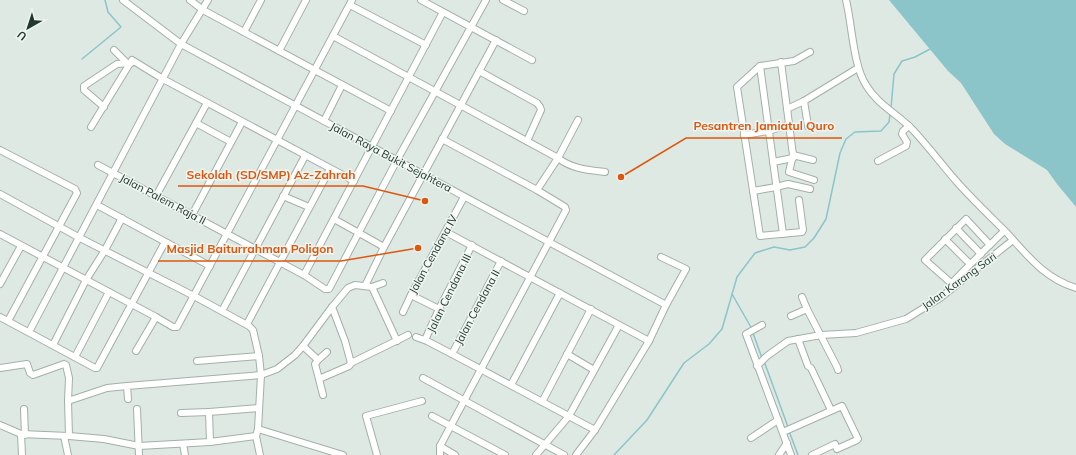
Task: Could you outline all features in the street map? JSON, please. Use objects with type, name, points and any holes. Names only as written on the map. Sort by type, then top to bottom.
[{"type":"street","name":"Jalan Raya Bukit Sejahtera","points":[[123,0],[181,44],[666,305]]},
{"type":"street","points":[[190,0],[203,10],[391,111]]},
{"type":"street","points":[[29,332],[80,238],[181,44],[208,0]]},
{"type":"street","points":[[244,32],[261,0]]},
{"type":"street","points":[[279,51],[306,0]]},
{"type":"street","points":[[421,0],[532,60]]},
{"type":"street","points":[[358,232],[486,0]]},
{"type":"street","points":[[503,0],[524,11]]},
{"type":"street","points":[[847,0],[858,68],[865,85],[882,104],[909,126],[957,182],[1029,257],[1060,283],[1076,288]]},
{"type":"street","points":[[0,234],[176,328],[351,3],[426,45]]},
{"type":"street","points":[[304,275],[443,12]]},
{"type":"street","points":[[333,36],[573,167],[605,172]]},
{"type":"street","points":[[397,341],[369,287],[384,247],[496,40]]},
{"type":"street","points":[[114,50],[128,62]]},
{"type":"street","points":[[799,200],[802,231],[800,233],[760,236],[737,86],[760,66],[798,59],[810,52]]},
{"type":"street","points":[[104,107],[84,90],[84,86],[117,64],[132,60],[207,103],[354,181]]},
{"type":"street","points":[[91,127],[104,107],[128,62]]},
{"type":"street","points":[[781,62],[793,156],[789,173],[814,180]]},
{"type":"street","points":[[760,66],[783,234]]},
{"type":"street","points":[[787,109],[804,101],[858,68]]},
{"type":"street","points":[[479,71],[537,103],[540,107],[541,110],[526,141]]},
{"type":"street","points":[[324,121],[342,85]]},
{"type":"street","points":[[804,101],[808,126]]},
{"type":"street","points":[[156,196],[207,103]]},
{"type":"street","points":[[537,190],[558,158],[578,120]]},
{"type":"street","points":[[192,215],[242,122]]},
{"type":"street","points":[[196,123],[231,142]]},
{"type":"street","points":[[744,135],[768,131],[789,125]]},
{"type":"street","points":[[878,161],[906,146],[907,142],[902,134],[903,130],[909,126]]},
{"type":"street","points":[[440,455],[440,446],[566,210],[565,207],[537,190],[442,139]]},
{"type":"street","points":[[0,150],[76,190],[77,193],[8,321]]},
{"type":"street","points":[[222,311],[305,156]]},
{"type":"street","points":[[773,162],[793,156],[813,160]]},
{"type":"street","name":"Jalan Palem Raja II","points":[[98,165],[304,275],[325,288],[329,289],[358,232]]},
{"type":"street","points":[[247,324],[330,169]]},
{"type":"street","points":[[753,191],[789,184],[810,189]]},
{"type":"street","points":[[0,194],[80,238],[247,324],[252,330],[259,356],[261,375],[258,428],[256,436],[260,455]]},
{"type":"street","points":[[283,196],[309,207]]},
{"type":"street","name":"Jalan Cendana IV","points":[[403,312],[464,196]]},
{"type":"street","points":[[97,205],[210,266]]},
{"type":"street","points":[[53,345],[86,280],[122,218]]},
{"type":"street","points":[[334,219],[384,247]]},
{"type":"street","points":[[990,245],[967,220],[964,220],[926,258],[926,260],[950,283],[981,254],[990,245],[1004,231]]},
{"type":"street","points":[[956,228],[981,254]]},
{"type":"street","points":[[446,232],[649,341]]},
{"type":"street","points":[[945,239],[970,264]]},
{"type":"street","name":"Jalan Karang Sari","points":[[759,365],[785,341],[821,335],[856,333],[906,319],[940,298],[1013,240]]},
{"type":"street","points":[[0,317],[95,368],[98,367],[165,242]]},
{"type":"street","name":"Jalan Cendana III","points":[[425,340],[472,245]]},
{"type":"street","points":[[0,284],[22,246]]},
{"type":"street","points":[[576,455],[595,430],[649,341],[666,305],[686,269],[661,257]]},
{"type":"street","name":"Jalan Cendana II","points":[[452,354],[501,261]]},
{"type":"street","points":[[68,401],[107,388],[261,375],[277,369],[286,363],[303,346],[348,288],[355,286],[369,287],[383,283]]},
{"type":"street","points":[[75,357],[109,292]]},
{"type":"street","points":[[511,385],[560,293]]},
{"type":"street","points":[[411,295],[439,309]]},
{"type":"street","points":[[802,297],[838,370]]},
{"type":"street","points":[[332,307],[345,340],[351,363]]},
{"type":"street","points":[[542,402],[591,309]]},
{"type":"street","points":[[791,316],[807,309]]},
{"type":"street","points":[[136,351],[156,317]]},
{"type":"street","points":[[536,455],[569,416],[619,325]]},
{"type":"street","points":[[762,325],[746,334],[792,455]]},
{"type":"street","points":[[319,379],[349,366],[351,363],[379,348],[408,335]]},
{"type":"street","points":[[416,337],[425,340],[481,369],[595,430]]},
{"type":"street","points":[[798,339],[808,366],[811,368],[831,410]]},
{"type":"street","points":[[303,346],[318,360]]},
{"type":"street","points":[[323,395],[315,366],[318,360],[327,352]]},
{"type":"street","points":[[567,354],[594,370]]},
{"type":"street","points":[[197,361],[259,356]]},
{"type":"street","points":[[0,368],[27,364],[29,365],[30,373],[33,375],[66,364],[69,378],[67,436],[68,455]]},
{"type":"street","points":[[423,378],[564,455]]},
{"type":"street","points":[[127,386],[128,399]]},
{"type":"street","points":[[377,455],[365,417],[422,401]]},
{"type":"street","points":[[784,432],[842,406],[858,439],[838,449],[834,444],[812,455]]},
{"type":"street","points":[[181,413],[259,408]]},
{"type":"street","points":[[22,455],[24,409]]},
{"type":"street","points":[[137,409],[139,455]]},
{"type":"street","points":[[209,412],[210,442]]},
{"type":"street","points":[[432,416],[505,455]]},
{"type":"street","points":[[751,438],[778,420]]},
{"type":"street","points":[[0,425],[23,434],[104,439],[139,446],[210,442],[256,436]]},
{"type":"street","points":[[258,428],[343,455]]},
{"type":"street","points":[[779,455],[787,443]]},
{"type":"street","points":[[182,444],[185,455]]},
{"type":"street","points":[[440,446],[455,455]]},
{"type":"water","points":[[889,0],[1076,0],[1076,207],[1047,170],[1005,144],[994,134],[961,83],[948,71]]},
{"type":"waterway","points":[[82,59],[121,27],[108,12],[105,0]]},
{"type":"waterway","points":[[891,108],[894,74],[902,61],[915,57],[932,48]]},
{"type":"waterway","points":[[614,455],[647,420],[684,363],[709,344],[722,329],[737,277],[755,253],[774,247],[790,250],[805,247],[814,238],[826,219],[840,153],[846,139],[855,132],[881,131],[889,122],[890,114]]},
{"type":"waterway","points":[[732,294],[752,329]]},
{"type":"waterway","points":[[753,333],[762,358]]},
{"type":"waterway","points":[[764,361],[788,427]]},
{"type":"waterway","points":[[789,431],[798,455]]},
{"type":"place","name":"Pesantren Jamiatul Quro","points":[[621,177]]},
{"type":"place","name":"Sekolah (SD/SMP) Az-Zahrah","points":[[425,201]]},
{"type":"place","name":"Masjid Baiturrahman Poligon","points":[[418,248]]}]
